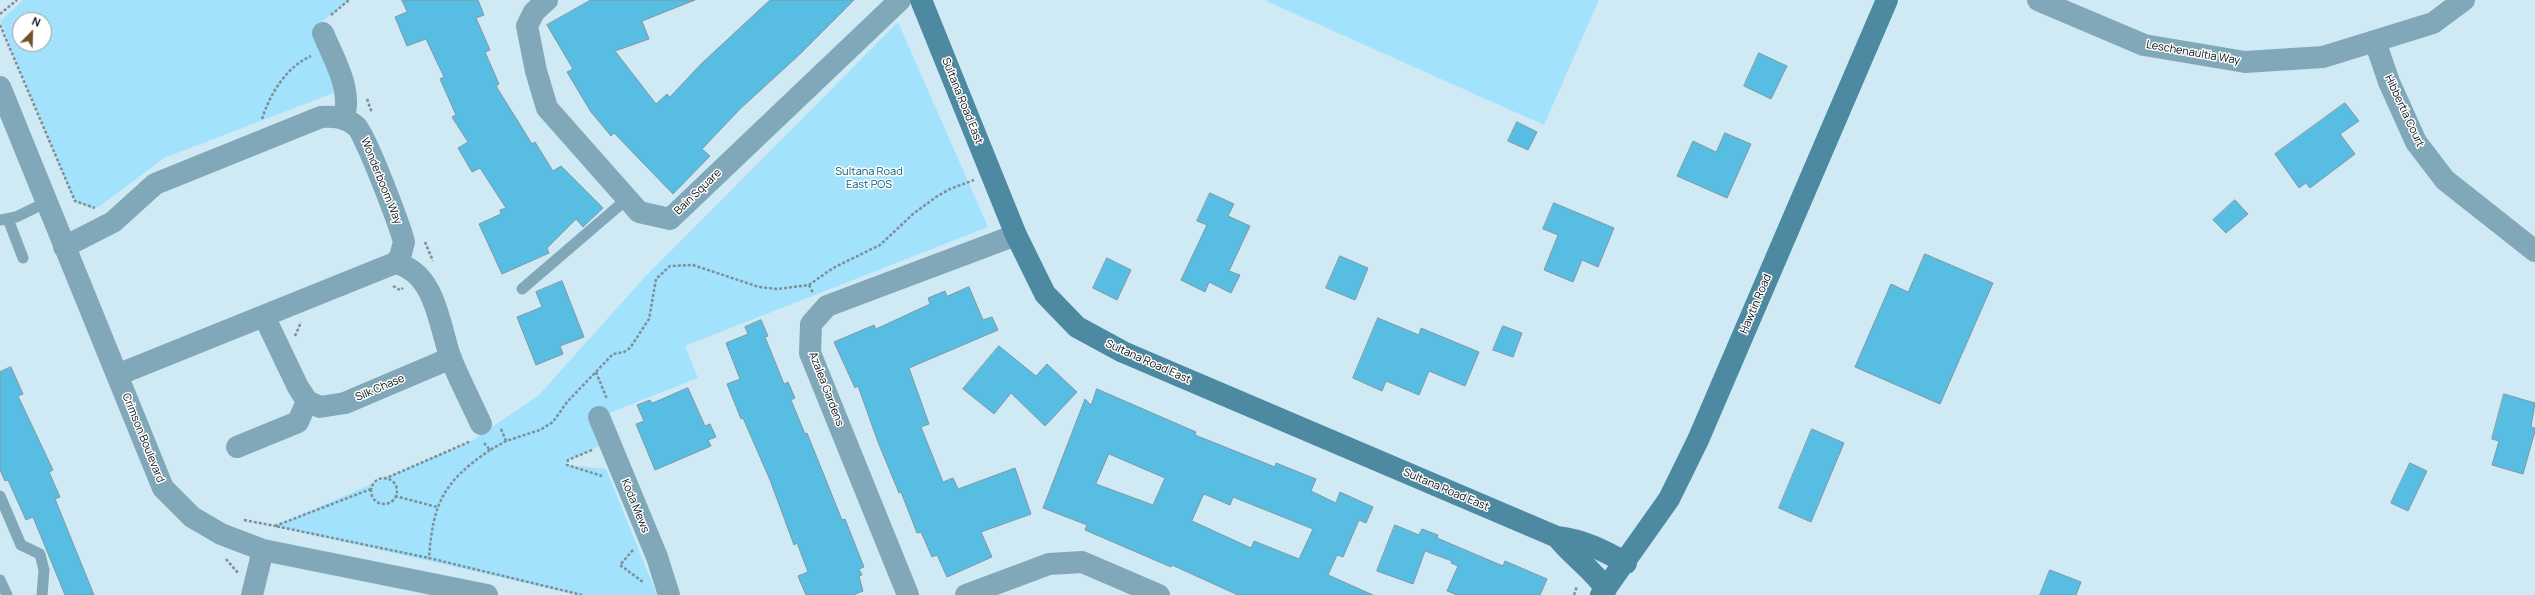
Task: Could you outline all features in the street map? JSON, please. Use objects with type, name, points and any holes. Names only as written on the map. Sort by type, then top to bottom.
[{"type":"street","name":"Bain Square","points":[[547,0],[534,12],[527,26],[536,71],[547,108],[639,212],[670,219],[900,0]]},
{"type":"street","name":"Sultana Road East","points":[[921,0],[1016,235],[1045,294],[1077,327],[1123,352],[1557,537],[1579,540],[1626,563]]},
{"type":"street","name":"Hawtin Road","points":[[1604,592],[1626,563],[1669,498],[1698,440],[1887,0]]},
{"type":"street","name":"Leschenaultia Way","points":[[2038,0],[2144,45],[2245,62],[2323,57],[2433,23],[2464,0]]},
{"type":"street","points":[[322,35],[343,83],[346,104],[343,119]]},
{"type":"street","name":"Hibbertia Court","points":[[2375,41],[2388,82],[2416,142],[2445,180],[2535,251]]},
{"type":"street","name":"Crimson Boulevard","points":[[0,87],[163,488],[192,517],[221,534],[263,550],[487,595]]},
{"type":"street","name":"Wonderboom Way","points":[[64,247],[113,222],[155,184],[321,117],[334,116],[356,126],[363,134],[402,234],[403,250],[395,263]]},
{"type":"street","name":"Azalea Gardens","points":[[908,595],[810,353],[811,324],[827,306],[1016,235]]},
{"type":"street","points":[[117,376],[395,263],[410,268],[424,281],[444,329],[451,358],[480,434]]},
{"type":"street","points":[[237,447],[298,422],[307,401],[291,374],[277,341],[264,316]]},
{"type":"street","name":"Silk Chase","points":[[307,401],[320,407],[345,403],[451,358]]},
{"type":"street","name":"Koda Mews","points":[[599,417],[657,558],[659,591]]},
{"type":"street","name":"Sultana Road East","points":[[1557,537],[1572,556],[1596,574],[1604,592]]},
{"type":"street","points":[[252,595],[263,550]]},
{"type":"street","points":[[966,595],[1049,564],[1082,562],[1159,595]]},
{"type":"lane","points":[[522,289],[628,198]]},
{"type":"lane","points":[[23,258],[4,219],[46,202]]},
{"type":"lane","points":[[0,496],[21,546],[40,554],[44,570],[42,595]]},
{"type":"lane","points":[[0,580],[6,595]]},
{"type":"path","points":[[268,118],[261,120],[270,97],[349,0]]},
{"type":"path","points":[[0,14],[16,1]]},
{"type":"path","points":[[0,26],[75,201],[93,209],[100,206]]},
{"type":"path","points":[[429,558],[431,528],[437,507],[458,476],[471,463],[490,450],[525,434],[540,430],[553,422],[567,402],[613,354],[624,352],[630,348],[649,319],[656,280],[670,266],[693,265],[759,287],[777,289],[809,285],[833,268],[880,245],[913,214],[936,197],[950,189],[991,174]]},
{"type":"path","points":[[386,289],[394,286],[400,290],[424,281]]},
{"type":"path","points":[[277,341],[296,336],[301,322],[308,319]]},
{"type":"path","points":[[384,479],[393,483],[396,487],[395,496],[390,502],[382,503],[372,496],[371,489],[375,482],[480,434],[490,450]]},
{"type":"path","points":[[606,478],[567,465],[568,460],[609,442]]},
{"type":"path","points":[[275,526],[371,489]]},
{"type":"path","points":[[395,496],[437,507]]},
{"type":"path","points":[[237,518],[429,558],[582,595]]},
{"type":"path","points":[[637,555],[634,549],[620,564],[659,591]]},
{"type":"path","points":[[1574,595],[1578,584]]},
{"type":"green space","points":[[23,0],[349,0],[315,27],[344,89],[164,158],[100,206],[93,209],[75,201],[13,52],[52,52],[52,12],[12,12],[12,50],[0,21]]},
{"type":"green space","points":[[1264,0],[1599,0],[1544,125]]},
{"type":"green space","name":"Sultana Road East POS","points":[[898,22],[988,227],[685,346],[698,378],[599,417],[609,442],[568,460],[567,465],[606,469],[657,595],[579,595],[275,526],[473,440],[539,395],[643,279]]},
{"type":"building","points":[[402,0],[478,0],[484,15],[476,18],[490,50],[485,52],[499,84],[496,86],[532,144],[535,142],[553,171],[561,166],[603,208],[583,227],[576,219],[547,248],[549,253],[502,274],[479,224],[501,214],[500,210],[506,208],[480,168],[472,172],[458,148],[468,142],[452,117],[456,115],[440,79],[444,77],[426,39],[407,46],[395,17],[407,12]]},
{"type":"building","points":[[591,0],[695,0],[642,21],[649,39],[615,51],[656,104],[667,94],[670,97],[701,64],[770,0],[854,0],[799,55],[740,109],[702,149],[710,156],[673,194],[614,133],[611,136],[591,112],[567,72],[573,69],[547,25]]},
{"type":"building","points":[[1759,53],[1787,66],[1771,99],[1744,86]]},
{"type":"building","points":[[2345,103],[2359,121],[2340,134],[2355,154],[2310,188],[2306,183],[2299,188],[2275,154]]},
{"type":"building","points":[[1517,122],[1537,132],[1528,150],[1508,141]]},
{"type":"building","points":[[1725,133],[1751,144],[1727,198],[1677,176],[1693,141],[1716,152]]},
{"type":"building","points":[[1210,193],[1234,204],[1228,216],[1250,226],[1229,271],[1240,275],[1231,293],[1209,282],[1205,292],[1181,280],[1207,225],[1197,221]]},
{"type":"building","points":[[2235,200],[2248,214],[2226,233],[2213,220]]},
{"type":"building","points":[[1554,203],[1614,228],[1598,267],[1582,260],[1573,282],[1544,270],[1558,235],[1543,229]]},
{"type":"building","points":[[1925,254],[1993,283],[1940,404],[1855,367],[1891,284],[1908,292]]},
{"type":"building","points":[[1340,256],[1368,268],[1355,300],[1326,288]]},
{"type":"building","points":[[1107,258],[1131,270],[1117,300],[1093,288]]},
{"type":"building","points":[[562,281],[584,337],[560,346],[563,354],[536,365],[517,317],[542,307],[536,292]]},
{"type":"building","points":[[969,287],[983,320],[992,317],[998,330],[909,368],[929,424],[921,427],[943,482],[953,478],[958,489],[1015,468],[1031,514],[981,532],[992,557],[947,577],[937,555],[932,557],[921,532],[917,533],[901,492],[899,493],[878,442],[858,386],[855,388],[834,342],[874,325],[876,329],[930,304],[928,298],[945,291],[947,296]]},
{"type":"building","points":[[1378,318],[1419,335],[1421,328],[1479,352],[1465,386],[1429,371],[1419,395],[1386,381],[1382,391],[1353,378]]},
{"type":"building","points":[[761,320],[768,336],[765,337],[784,384],[788,382],[795,398],[791,400],[805,434],[807,433],[842,520],[845,519],[864,567],[859,569],[862,575],[859,576],[863,591],[853,595],[806,595],[798,576],[808,572],[797,543],[794,545],[770,480],[743,418],[741,419],[727,384],[740,379],[726,343],[748,334],[745,327]]},
{"type":"building","points":[[1503,326],[1522,333],[1513,357],[1493,350]]},
{"type":"building","points":[[999,346],[1036,376],[1047,364],[1077,392],[1045,426],[1011,393],[994,414],[963,389]]},
{"type":"building","points":[[11,367],[23,394],[18,396],[53,470],[49,472],[60,497],[55,499],[94,595],[65,595],[33,517],[26,520],[8,480],[5,481],[0,470],[0,372]]},
{"type":"building","points":[[688,388],[705,426],[710,424],[716,437],[708,440],[711,446],[655,470],[636,424],[644,421],[637,405],[650,400],[652,403]]},
{"type":"building","points":[[1097,389],[1196,432],[1195,435],[1275,467],[1276,463],[1316,479],[1311,491],[1336,503],[1340,492],[1373,507],[1366,523],[1359,520],[1343,557],[1337,555],[1328,575],[1373,595],[1238,595],[1172,565],[1171,567],[1085,530],[1087,525],[1043,508],[1085,399],[1091,405]],"holes":[[[1109,454],[1165,478],[1153,505],[1096,484]],[[1204,494],[1230,505],[1233,497],[1313,529],[1299,559],[1254,541],[1251,548],[1192,521]]]},
{"type":"building","points":[[2504,394],[2535,403],[2531,427],[2535,428],[2535,431],[2523,474],[2492,465],[2499,441],[2492,439]]},
{"type":"building","points":[[1812,429],[1844,443],[1811,522],[1779,508]]},
{"type":"building","points":[[2410,463],[2427,471],[2408,511],[2391,503]]},
{"type":"building","points":[[1395,525],[1419,535],[1422,529],[1438,535],[1437,538],[1503,566],[1505,561],[1547,579],[1540,595],[1457,595],[1447,591],[1458,566],[1451,563],[1452,561],[1425,551],[1413,584],[1377,571]]},
{"type":"building","points":[[2050,570],[2081,582],[2076,595],[2040,595]]}]
